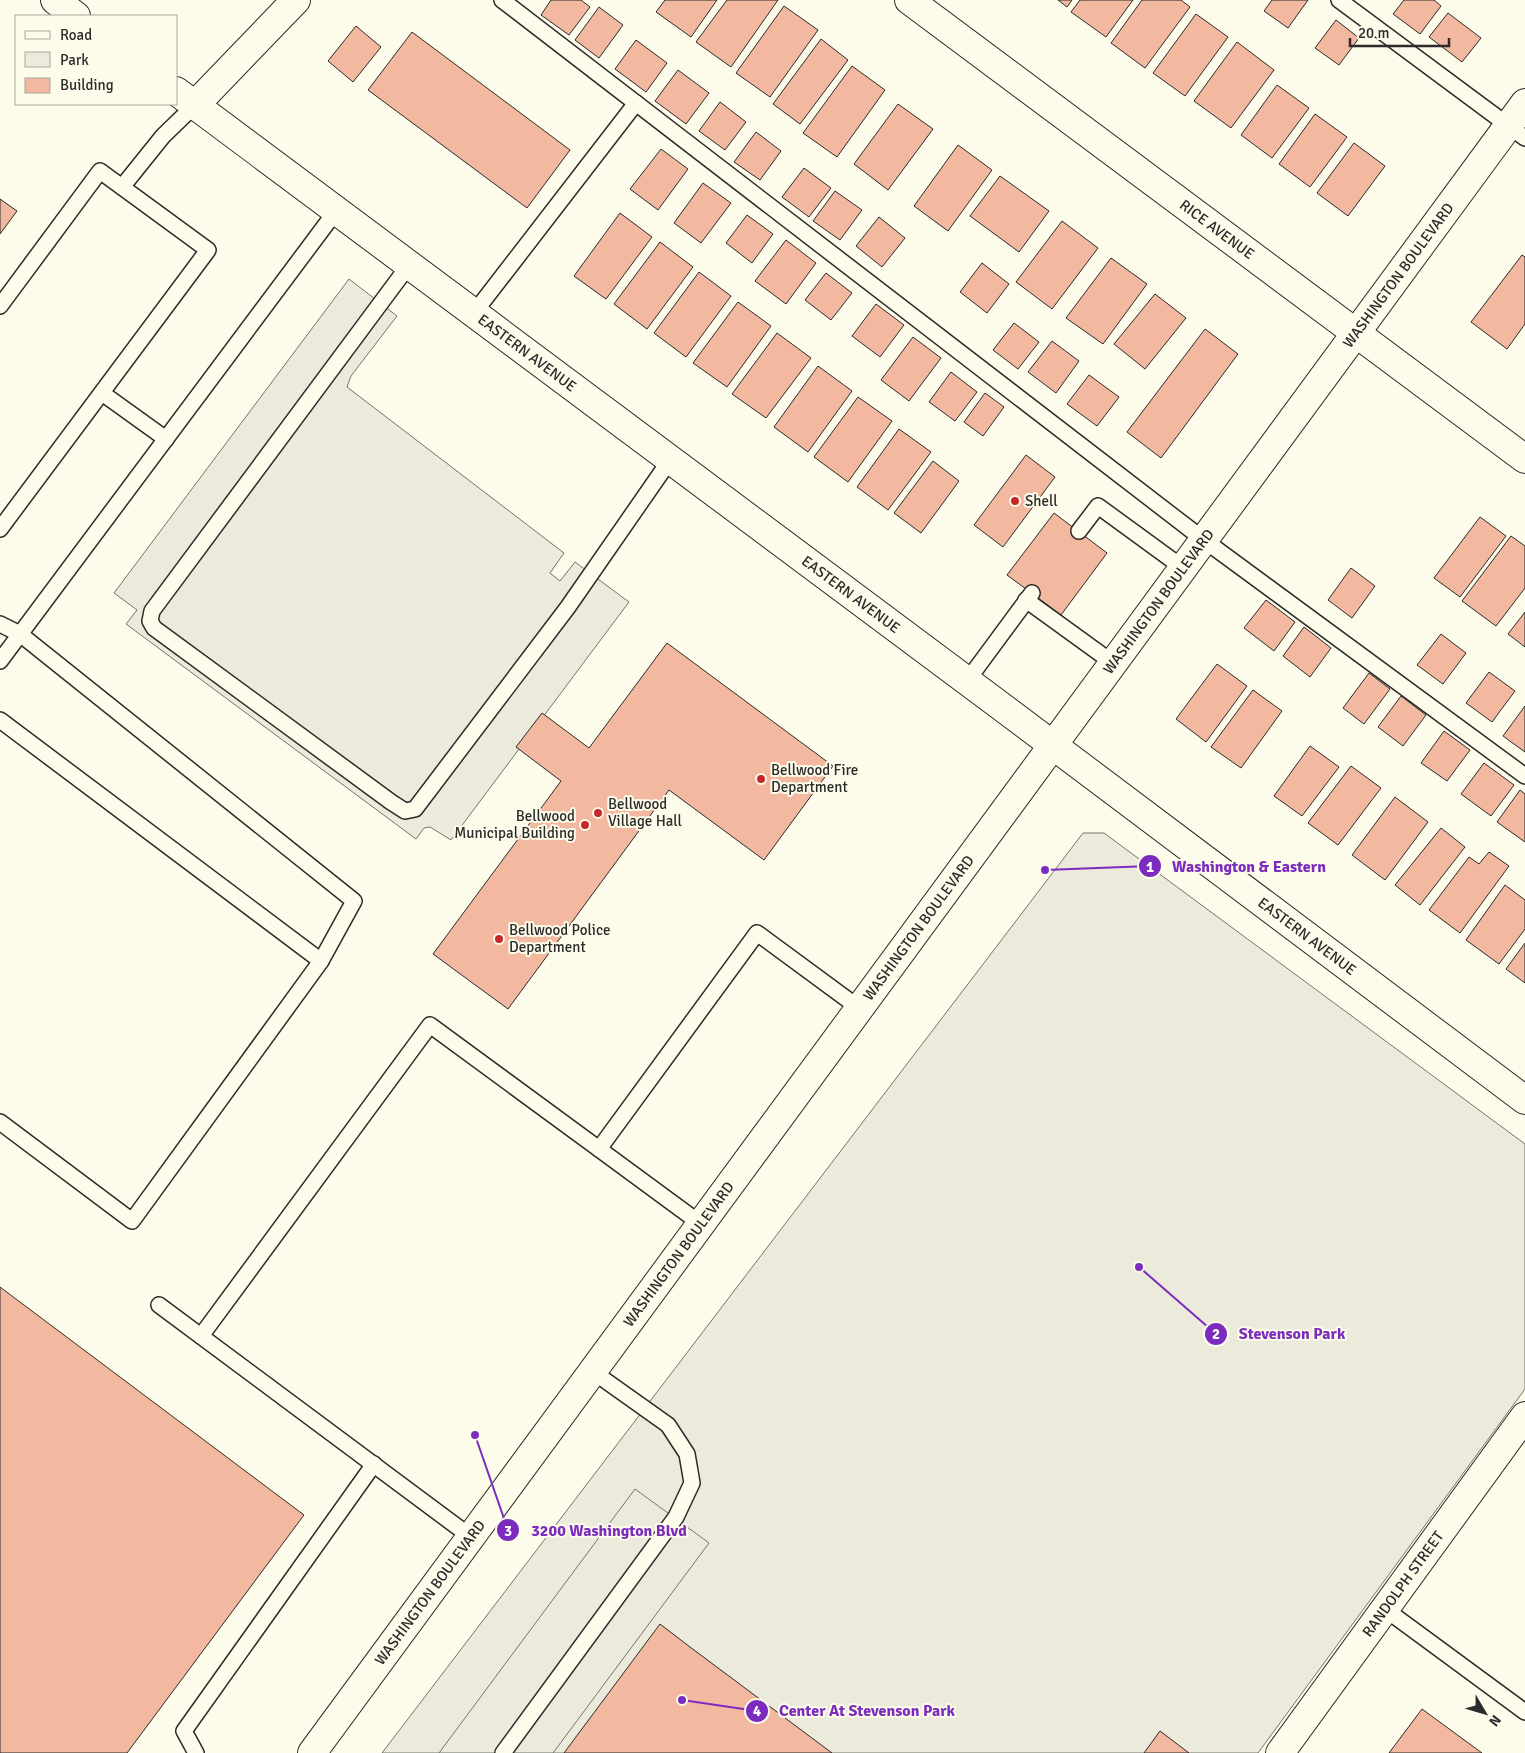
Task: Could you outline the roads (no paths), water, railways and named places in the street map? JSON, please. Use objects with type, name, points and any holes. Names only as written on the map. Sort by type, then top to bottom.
[{"type":"street","points":[[54,0],[75,15]]},
{"type":"street","points":[[186,98],[296,0]]},
{"type":"street","name":"RICE AVENUE","points":[[909,0],[1525,458]]},
{"type":"street","name":"EASTERN AVENUE","points":[[186,98],[1525,1100]]},
{"type":"street","name":"WASHINGTON BOULEVARD","points":[[312,1753],[1356,332],[1517,132],[1525,103]]},
{"type":"street","name":"RANDOLPH STREET","points":[[1280,1753],[1525,1416]]},
{"type":"lane","points":[[502,0],[1204,540],[1525,776]]},
{"type":"lane","points":[[1339,0],[1517,132]]},
{"type":"lane","points":[[122,187],[163,136],[186,98]]},
{"type":"lane","points":[[474,313],[636,103]]},
{"type":"lane","points":[[0,306],[100,171],[208,250],[0,529]]},
{"type":"lane","points":[[0,661],[336,211]]},
{"type":"lane","points":[[409,265],[152,611],[150,621],[154,628],[405,811],[415,809],[568,607],[670,460]]},
{"type":"lane","points":[[102,393],[166,439]]},
{"type":"lane","points":[[1079,531],[1098,506],[1183,568]]},
{"type":"lane","points":[[967,681],[1029,597],[1113,663]]},
{"type":"lane","points":[[0,624],[20,634],[354,902],[321,961],[132,1221],[0,1122]]},
{"type":"lane","points":[[0,720],[321,961]]},
{"type":"lane","points":[[599,1149],[757,933],[859,1008]]},
{"type":"lane","points":[[201,1336],[430,1025],[701,1224]]},
{"type":"lane","points":[[160,1305],[471,1536]]},
{"type":"lane","points":[[503,1753],[676,1517],[692,1483],[687,1454],[668,1425],[592,1371]]},
{"type":"lane","points":[[196,1753],[184,1731],[374,1464]]},
{"type":"lane","points":[[1385,1610],[1525,1712]]},
{"type":"place","name":"Shell","points":[[1015,501]]},
{"type":"place","name":"Bellwood Fire Department","points":[[761,779]]},
{"type":"place","name":"Bellwood Village Hall","points":[[598,813]]},
{"type":"place","name":"Bellwood Municipal Building","points":[[585,825]]},
{"type":"place","name":"Washington & Eastern","points":[[1045,870]]},
{"type":"place","name":"Bellwood Police Department","points":[[499,939]]},
{"type":"place","name":"Stevenson Park","points":[[1139,1267]]},
{"type":"place","name":"3200 Washington Blvd","points":[[475,1435]]},
{"type":"place","name":"Center At Stevenson Park","points":[[682,1700]]}]
